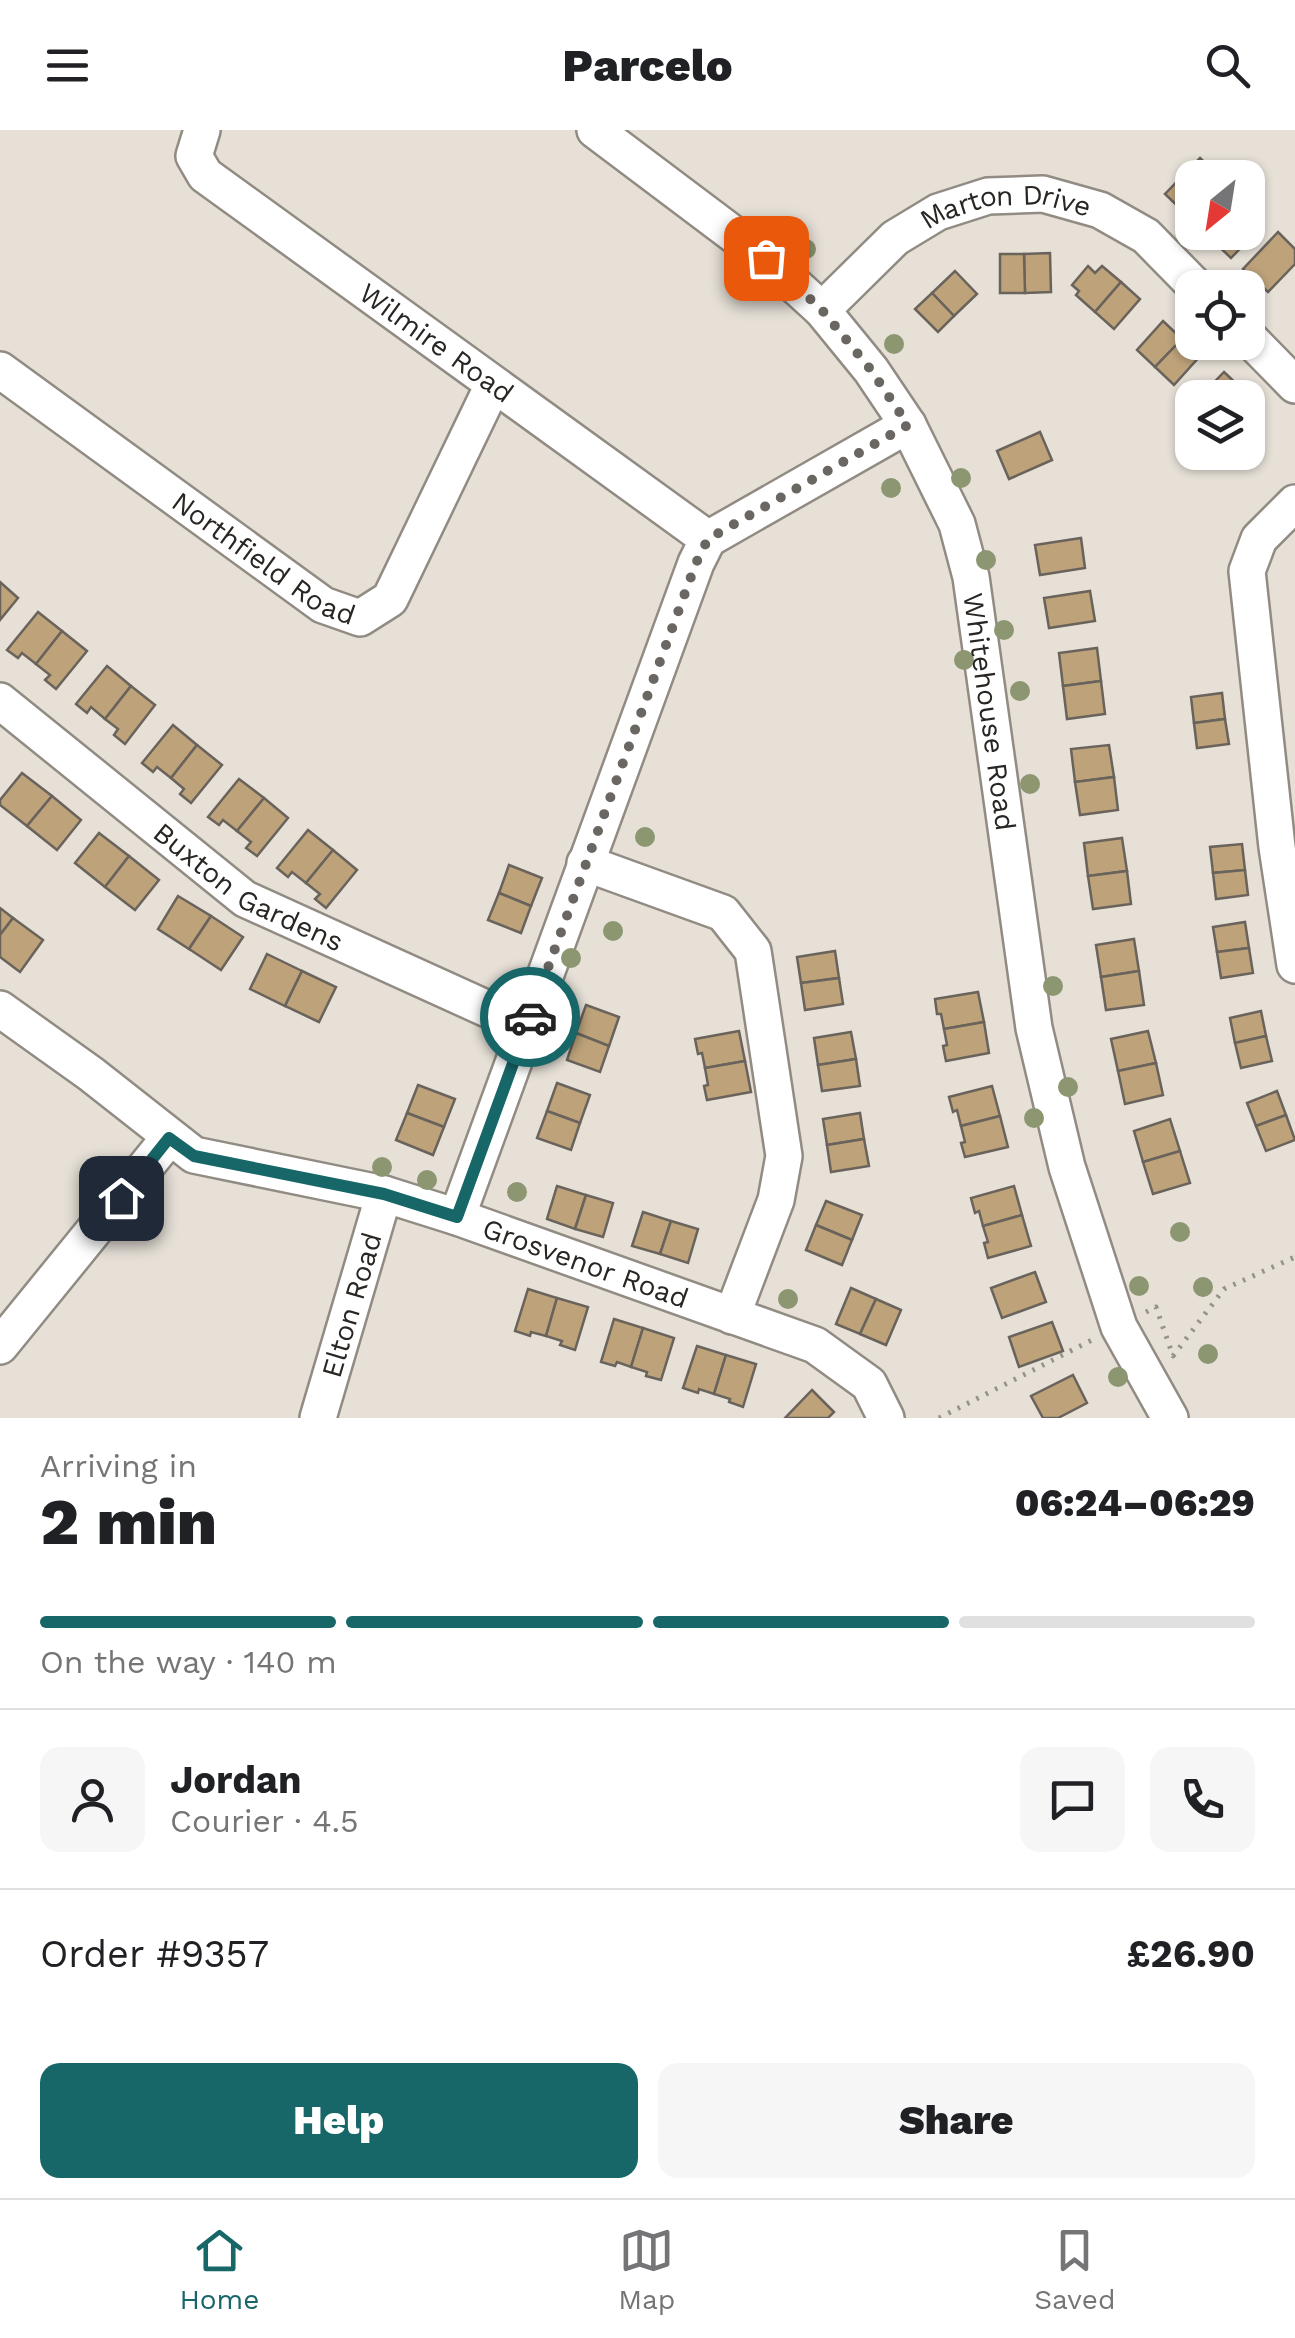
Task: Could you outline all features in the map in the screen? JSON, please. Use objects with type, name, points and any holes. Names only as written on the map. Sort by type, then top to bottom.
[{"type":"street","name":"Wilmire Road","points":[[202,130],[194,156],[205,175],[708,539]]},
{"type":"street","name":"Whitehouse Road","points":[[595,130],[766,258],[822,310],[871,370],[908,425],[956,524],[971,577],[1034,1028],[1067,1167],[1120,1326],[1170,1418]]},
{"type":"street","name":"Marton Drive","points":[[822,310],[896,238],[938,212],[988,196],[1043,194],[1100,210],[1146,236],[1179,270]]},
{"type":"street","points":[[1265,354],[1295,384]]},
{"type":"street","name":"Northfield Road","points":[[0,370],[323,605],[360,618],[390,599],[493,385]]},
{"type":"street","points":[[457,1217],[708,539],[908,425]]},
{"type":"street","points":[[1295,503],[1258,539],[1247,571],[1286,846],[1295,965]]},
{"type":"street","name":"Buxton Gardens","points":[[0,701],[245,899],[526,1027]]},
{"type":"street","points":[[586,862],[723,913],[753,951],[784,1156],[776,1200],[732,1316]]},
{"type":"street","name":"Grosvenor Road","points":[[0,1009],[91,1074],[194,1156],[384,1194],[815,1345],[868,1384],[886,1418]]},
{"type":"street","points":[[0,1346],[169,1138]]},
{"type":"street","name":"Elton Road","points":[[318,1418],[384,1194]]},
{"type":"path","points":[[938,1418],[1156,1307],[1173,1356],[1224,1289],[1295,1256]]},
{"type":"building","points":[[1175,184],[1175,204],[1165,194]]},
{"type":"building","points":[[1278,232],[1295,249],[1295,264],[1268,292],[1265,270],[1243,269]]},
{"type":"building","points":[[1223,250],[1239,250],[1231,258]]},
{"type":"building","points":[[1050,253],[1051,292],[1025,293],[1024,254]]},
{"type":"building","points":[[1000,254],[1024,254],[1025,293],[1000,293]]},
{"type":"building","points":[[1088,266],[1095,273],[1102,266],[1121,282],[1095,312],[1076,295],[1079,291],[1072,285]]},
{"type":"building","points":[[955,271],[977,294],[954,316],[932,293]]},
{"type":"building","points":[[1121,282],[1140,299],[1114,329],[1095,312]]},
{"type":"building","points":[[932,293],[954,316],[938,332],[915,309]]},
{"type":"building","points":[[1163,321],[1175,332],[1175,346],[1155,367],[1137,350]]},
{"type":"building","points":[[1175,346],[1175,360],[1196,360],[1174,385],[1155,367]]},
{"type":"building","points":[[1224,372],[1232,380],[1216,380]]},
{"type":"building","points":[[1040,432],[1052,460],[1009,479],[997,451]]},
{"type":"building","points":[[1081,538],[1085,568],[1040,575],[1035,545]]},
{"type":"building","points":[[0,582],[18,598],[0,620]]},
{"type":"building","points":[[1090,591],[1095,621],[1049,628],[1044,598]]},
{"type":"building","points":[[38,612],[62,631],[36,664],[22,653],[18,658],[7,650]]},
{"type":"building","points":[[62,631],[87,651],[56,689],[45,680],[50,675],[36,664]]},
{"type":"building","points":[[1097,648],[1101,681],[1063,686],[1059,653]]},
{"type":"building","points":[[107,666],[131,686],[105,719],[91,707],[87,713],[76,704]]},
{"type":"building","points":[[1101,681],[1105,714],[1067,719],[1063,686]]},
{"type":"building","points":[[131,686],[155,705],[125,744],[114,735],[118,729],[105,719]]},
{"type":"building","points":[[1222,693],[1225,719],[1194,723],[1191,697]]},
{"type":"building","points":[[1225,719],[1229,744],[1197,748],[1194,723]]},
{"type":"building","points":[[173,725],[197,745],[171,778],[157,767],[153,772],[142,763]]},
{"type":"building","points":[[197,745],[222,765],[191,803],[180,794],[184,789],[171,778]]},
{"type":"building","points":[[1109,745],[1114,777],[1075,782],[1071,749]]},
{"type":"building","points":[[22,773],[52,796],[27,826],[0,805]]},
{"type":"building","points":[[1114,777],[1118,810],[1080,815],[1075,782]]},
{"type":"building","points":[[239,779],[264,798],[237,831],[223,820],[219,825],[208,817]]},
{"type":"building","points":[[52,796],[81,820],[57,850],[27,826]]},
{"type":"building","points":[[264,798],[288,818],[257,856],[246,848],[251,842],[237,831]]},
{"type":"building","points":[[308,830],[333,850],[306,883],[292,872],[288,877],[277,868]]},
{"type":"building","points":[[99,833],[129,856],[105,887],[75,863]]},
{"type":"building","points":[[1122,838],[1127,871],[1088,876],[1084,843]]},
{"type":"building","points":[[1242,844],[1245,870],[1213,873],[1210,847]]},
{"type":"building","points":[[333,850],[357,870],[326,908],[315,899],[320,894],[306,883]]},
{"type":"building","points":[[129,856],[159,880],[135,910],[105,887]]},
{"type":"building","points":[[509,865],[542,878],[531,906],[499,893]]},
{"type":"building","points":[[1245,870],[1248,895],[1216,899],[1213,873]]},
{"type":"building","points":[[1127,871],[1131,904],[1093,909],[1088,876]]},
{"type":"building","points":[[499,893],[531,906],[521,933],[488,920]]},
{"type":"building","points":[[178,896],[211,916],[189,949],[158,929]]},
{"type":"building","points":[[0,908],[13,918],[0,935]]},
{"type":"building","points":[[211,916],[243,937],[221,970],[189,949]]},
{"type":"building","points":[[13,918],[43,940],[20,972],[0,957],[0,935]]},
{"type":"building","points":[[1245,922],[1249,948],[1217,952],[1213,927]]},
{"type":"building","points":[[1134,939],[1139,971],[1101,977],[1096,945]]},
{"type":"building","points":[[1249,948],[1253,973],[1221,978],[1217,952]]},
{"type":"building","points":[[835,951],[839,978],[801,983],[797,957]]},
{"type":"building","points":[[267,954],[302,971],[285,1006],[250,989]]},
{"type":"building","points":[[302,971],[336,987],[319,1022],[285,1006]]},
{"type":"building","points":[[1139,971],[1144,1005],[1106,1010],[1101,977]]},
{"type":"building","points":[[839,978],[843,1004],[805,1010],[801,983]]},
{"type":"building","points":[[978,992],[984,1022],[944,1029],[935,999]]},
{"type":"building","points":[[586,1005],[619,1017],[609,1046],[576,1033]]},
{"type":"building","points":[[1261,1011],[1266,1036],[1235,1043],[1230,1018]]},
{"type":"building","points":[[984,1022],[989,1053],[946,1061],[944,1029]]},
{"type":"building","points":[[739,1031],[745,1061],[705,1068],[695,1039]]},
{"type":"building","points":[[1148,1031],[1156,1063],[1118,1071],[1111,1039]]},
{"type":"building","points":[[851,1032],[856,1059],[818,1065],[814,1038]]},
{"type":"building","points":[[576,1033],[609,1046],[600,1072],[567,1060]]},
{"type":"building","points":[[1266,1036],[1272,1061],[1241,1068],[1235,1043]]},
{"type":"building","points":[[856,1059],[860,1086],[822,1091],[818,1065]]},
{"type":"building","points":[[745,1061],[751,1092],[707,1100],[705,1068]]},
{"type":"building","points":[[1156,1063],[1163,1095],[1125,1104],[1118,1071]]},
{"type":"building","points":[[557,1083],[590,1095],[580,1123],[547,1111]]},
{"type":"building","points":[[418,1085],[455,1099],[444,1127],[407,1113]]},
{"type":"building","points":[[992,1086],[1000,1116],[961,1126],[949,1097]]},
{"type":"building","points":[[1277,1091],[1286,1115],[1256,1126],[1247,1103]]},
{"type":"building","points":[[547,1111],[580,1123],[571,1150],[537,1138]]},
{"type":"building","points":[[407,1113],[444,1127],[433,1155],[396,1140]]},
{"type":"building","points":[[860,1113],[864,1139],[827,1145],[823,1119]]},
{"type":"building","points":[[1286,1115],[1295,1140],[1266,1151],[1256,1126]]},
{"type":"building","points":[[1000,1116],[1008,1147],[965,1157],[961,1126]]},
{"type":"building","points":[[1170,1119],[1180,1151],[1143,1162],[1134,1131]]},
{"type":"building","points":[[864,1139],[869,1166],[831,1172],[827,1145]]},
{"type":"building","points":[[1180,1151],[1190,1183],[1153,1194],[1143,1162]]},
{"type":"building","points":[[557,1186],[586,1195],[575,1229],[547,1219]]},
{"type":"building","points":[[1014,1186],[1022,1215],[983,1226],[971,1198]]},
{"type":"building","points":[[586,1195],[613,1203],[603,1237],[575,1229]]},
{"type":"building","points":[[826,1201],[862,1215],[852,1240],[816,1225]]},
{"type":"building","points":[[643,1212],[671,1221],[660,1254],[632,1246]]},
{"type":"building","points":[[1022,1215],[1031,1246],[988,1258],[983,1226]]},
{"type":"building","points":[[671,1221],[698,1229],[688,1263],[660,1254]]},
{"type":"building","points":[[816,1225],[852,1240],[842,1265],[806,1250]]},
{"type":"building","points":[[1035,1272],[1046,1302],[1002,1318],[991,1288]]},
{"type":"building","points":[[851,1288],[876,1299],[860,1334],[836,1324]]},
{"type":"building","points":[[528,1289],[557,1298],[546,1336],[515,1331]]},
{"type":"building","points":[[557,1298],[588,1307],[575,1350],[546,1336]]},
{"type":"building","points":[[876,1299],[901,1310],[886,1345],[860,1334]]},
{"type":"building","points":[[614,1319],[643,1328],[631,1367],[601,1362]]},
{"type":"building","points":[[1052,1322],[1063,1351],[1019,1367],[1009,1337]]},
{"type":"building","points":[[643,1328],[674,1338],[661,1380],[631,1367]]},
{"type":"building","points":[[697,1346],[726,1355],[714,1394],[683,1388]]},
{"type":"building","points":[[726,1355],[756,1364],[743,1407],[714,1394]]},
{"type":"building","points":[[1073,1375],[1087,1403],[1058,1418],[1043,1418],[1031,1396]]},
{"type":"building","points":[[812,1390],[834,1412],[828,1418],[785,1418]]},
{"type":"way so far","points":[[530,1017],[708,539],[908,425],[871,370],[822,310],[766,258]]},
{"type":"route","points":[[121,1198],[169,1138],[194,1156],[384,1194],[457,1217],[530,1017]]}]
